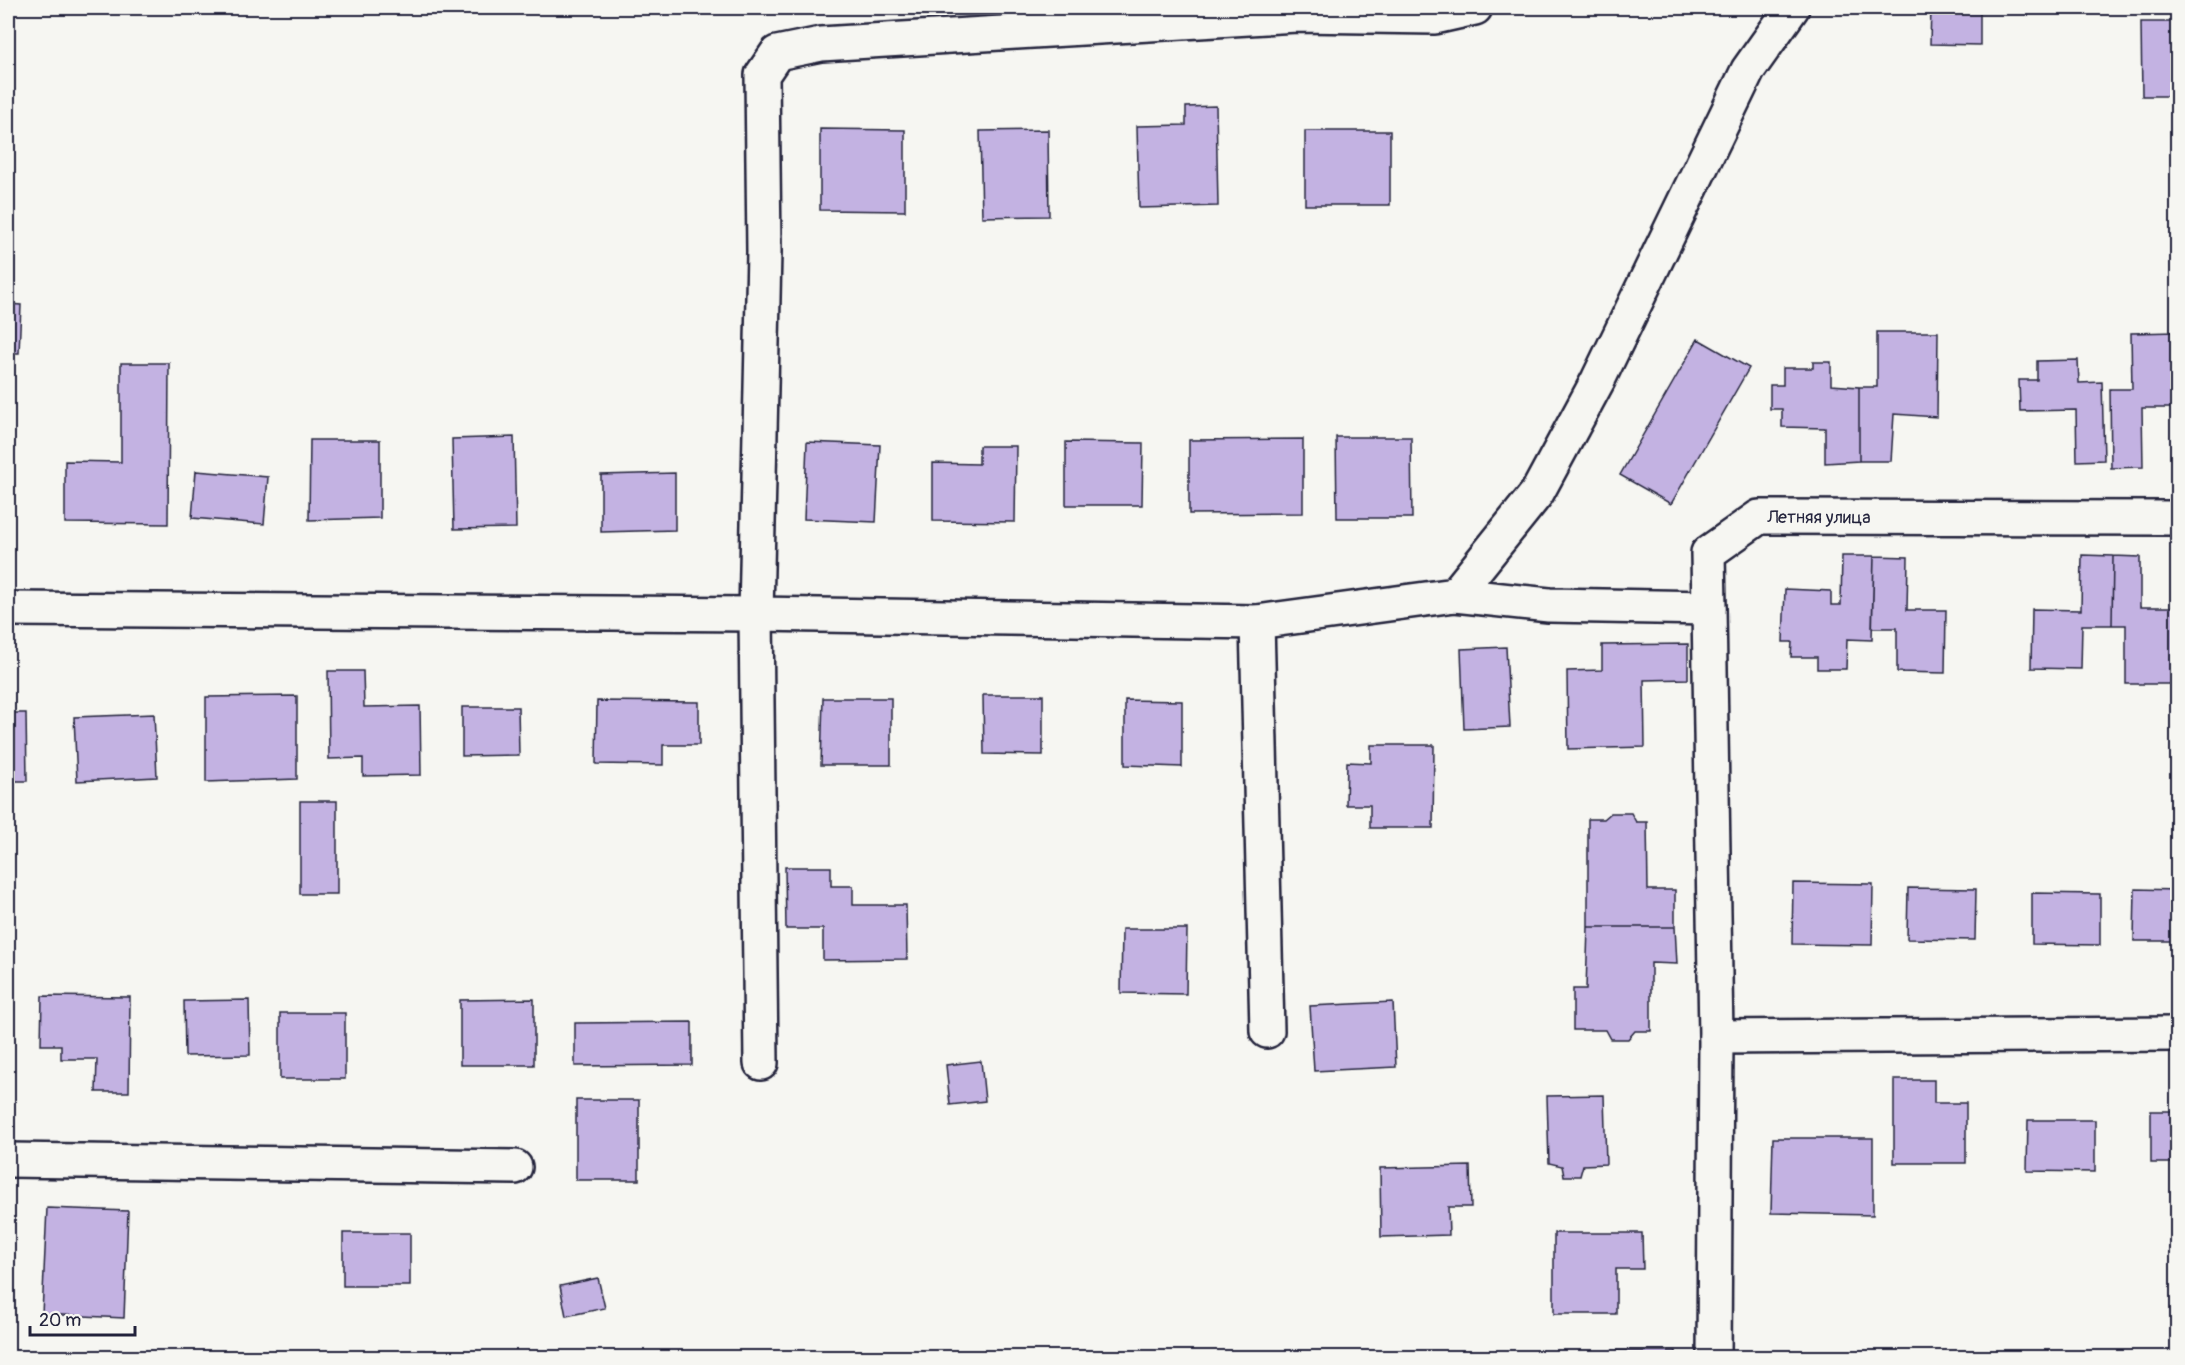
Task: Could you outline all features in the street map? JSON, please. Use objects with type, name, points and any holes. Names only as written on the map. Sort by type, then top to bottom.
[{"type":"street","points":[[761,1064],[756,614],[764,252],[762,75],[777,53],[821,44],[1297,15],[1435,17],[1476,8]]},
{"type":"street","points":[[1455,595],[1537,493],[1598,380],[1748,70],[1792,8]]},
{"type":"street","name":"Летняя улица","points":[[1709,608],[1708,553],[1759,517],[2178,518]]},
{"type":"street","points":[[8,609],[756,614],[1257,622],[1455,595],[1549,605],[1709,608],[1716,1037],[1714,1358]]},
{"type":"street","points":[[1257,622],[1267,1031]]},
{"type":"street","points":[[1716,1037],[2178,1034]]},
{"type":"street","points":[[8,1160],[515,1167]]},
{"type":"building","points":[[1931,8],[1980,8],[1980,45],[1930,44]]},
{"type":"building","points":[[2141,22],[2178,22],[2178,96],[2142,96]]},
{"type":"building","points":[[1216,106],[1218,206],[1139,208],[1137,126],[1186,125],[1186,107]]},
{"type":"building","points":[[820,129],[905,130],[905,211],[820,210]]},
{"type":"building","points":[[1048,130],[1049,216],[982,217],[980,131]]},
{"type":"building","points":[[1305,131],[1390,131],[1390,205],[1305,205]]},
{"type":"building","points":[[8,304],[21,305],[19,353],[8,353]]},
{"type":"building","points":[[1877,332],[1938,332],[1937,417],[1894,414],[1891,461],[1859,461],[1859,387],[1877,387]]},
{"type":"building","points":[[2178,332],[2178,408],[2142,408],[2143,467],[2111,468],[2110,389],[2132,389],[2131,333]]},
{"type":"building","points":[[1698,339],[1749,368],[1671,504],[1620,475]]},
{"type":"building","points":[[2078,360],[2079,383],[2102,382],[2104,460],[2077,461],[2076,410],[2020,411],[2019,380],[2037,380],[2037,361]]},
{"type":"building","points":[[1813,362],[1831,362],[1831,385],[1859,387],[1859,461],[1825,463],[1825,428],[1782,427],[1782,409],[1770,409],[1770,385],[1783,385],[1783,368],[1813,368]]},
{"type":"building","points":[[121,363],[169,363],[168,524],[65,523],[65,461],[121,462]]},
{"type":"building","points":[[514,437],[516,528],[454,529],[452,439]]},
{"type":"building","points":[[1336,437],[1411,437],[1412,518],[1337,518]]},
{"type":"building","points":[[1303,439],[1303,513],[1189,514],[1189,440]]},
{"type":"building","points":[[310,440],[380,440],[380,518],[309,520]]},
{"type":"building","points":[[807,442],[880,445],[876,522],[804,519]]},
{"type":"building","points":[[1066,442],[1143,443],[1142,505],[1066,505]]},
{"type":"building","points":[[979,446],[1016,446],[1015,522],[933,521],[933,463],[979,464]]},
{"type":"building","points":[[196,471],[268,477],[264,524],[192,518]]},
{"type":"building","points":[[675,473],[675,530],[601,532],[601,475]]},
{"type":"building","points":[[2082,555],[2113,556],[2112,625],[2082,625],[2081,669],[2031,668],[2032,609],[2081,610]]},
{"type":"building","points":[[1842,556],[1874,556],[1872,640],[1847,639],[1846,669],[1817,669],[1817,657],[1791,657],[1792,642],[1783,642],[1785,589],[1831,591],[1831,605],[1841,605]]},
{"type":"building","points":[[1874,556],[1908,557],[1907,610],[1946,610],[1945,673],[1897,672],[1897,628],[1872,628]]},
{"type":"building","points":[[2113,556],[2140,557],[2140,607],[2178,607],[2178,684],[2126,684],[2126,625],[2112,625]]},
{"type":"building","points":[[1688,644],[1688,679],[1644,680],[1645,747],[1568,749],[1567,671],[1602,670],[1602,645]]},
{"type":"building","points":[[1506,647],[1510,727],[1464,729],[1461,649]]},
{"type":"building","points":[[328,671],[363,671],[364,707],[420,706],[421,775],[363,776],[363,758],[329,759]]},
{"type":"building","points":[[983,695],[1043,695],[1043,755],[984,754]]},
{"type":"building","points":[[297,696],[297,779],[206,782],[206,697]]},
{"type":"building","points":[[823,698],[891,698],[891,765],[821,765]]},
{"type":"building","points":[[1125,700],[1182,701],[1182,767],[1125,765]]},
{"type":"building","points":[[597,701],[699,702],[699,745],[663,745],[663,765],[596,764]]},
{"type":"building","points":[[462,707],[518,707],[519,755],[462,756]]},
{"type":"building","points":[[8,713],[26,713],[27,781],[8,781]]},
{"type":"building","points":[[154,714],[157,777],[77,781],[74,717]]},
{"type":"building","points":[[1371,745],[1434,745],[1433,828],[1370,828],[1370,805],[1346,805],[1347,762],[1371,763]]},
{"type":"building","points":[[300,801],[337,801],[337,894],[300,894]]},
{"type":"building","points":[[1611,813],[1631,813],[1636,822],[1647,822],[1648,890],[1675,890],[1675,927],[1588,927],[1588,819],[1604,819]]},
{"type":"building","points":[[785,867],[831,867],[831,886],[853,886],[853,905],[906,905],[907,959],[823,960],[823,929],[786,929]]},
{"type":"building","points":[[1793,883],[1873,884],[1872,945],[1792,944]]},
{"type":"building","points":[[1908,888],[1976,889],[1975,940],[1907,939]]},
{"type":"building","points":[[2135,889],[2178,890],[2178,941],[2134,941]]},
{"type":"building","points":[[2032,893],[2100,894],[2100,945],[2032,944]]},
{"type":"building","points":[[1588,927],[1675,927],[1677,964],[1651,963],[1651,1031],[1635,1031],[1628,1039],[1610,1039],[1605,1030],[1573,1030],[1573,989],[1586,989]]},
{"type":"building","points":[[1122,929],[1187,929],[1186,994],[1121,993]]},
{"type":"building","points":[[42,996],[130,997],[129,1092],[96,1092],[97,1059],[61,1059],[61,1045],[41,1045]]},
{"type":"building","points":[[534,999],[534,1065],[460,1065],[460,1000]]},
{"type":"building","points":[[249,1000],[250,1055],[185,1056],[184,1001]]},
{"type":"building","points":[[1393,1002],[1396,1067],[1314,1071],[1310,1006]]},
{"type":"building","points":[[280,1013],[345,1013],[345,1079],[280,1079]]},
{"type":"building","points":[[692,1022],[692,1065],[575,1066],[575,1023]]},
{"type":"building","points":[[981,1061],[985,1101],[950,1105],[946,1065]]},
{"type":"building","points":[[1894,1080],[1934,1080],[1934,1103],[1966,1103],[1966,1163],[1894,1163]]},
{"type":"building","points":[[1604,1095],[1606,1164],[1583,1165],[1580,1176],[1564,1176],[1562,1166],[1549,1163],[1547,1096]]},
{"type":"building","points":[[576,1100],[639,1100],[639,1180],[576,1180]]},
{"type":"building","points":[[2151,1111],[2178,1111],[2178,1163],[2151,1163]]},
{"type":"building","points":[[2028,1120],[2095,1120],[2095,1172],[2027,1171]]},
{"type":"building","points":[[1773,1138],[1873,1138],[1873,1215],[1771,1213]]},
{"type":"building","points":[[1470,1166],[1471,1207],[1448,1207],[1449,1235],[1381,1237],[1380,1168]]},
{"type":"building","points":[[47,1208],[128,1211],[124,1318],[42,1314]]},
{"type":"building","points":[[343,1233],[410,1233],[410,1286],[343,1286]]},
{"type":"building","points":[[1554,1233],[1642,1233],[1643,1269],[1616,1269],[1616,1314],[1554,1314]]},
{"type":"building","points":[[598,1278],[605,1308],[566,1316],[560,1286]]},
{"type":"building","points":[[1595,1351],[1676,1351],[1676,1358],[1595,1358]]}]
